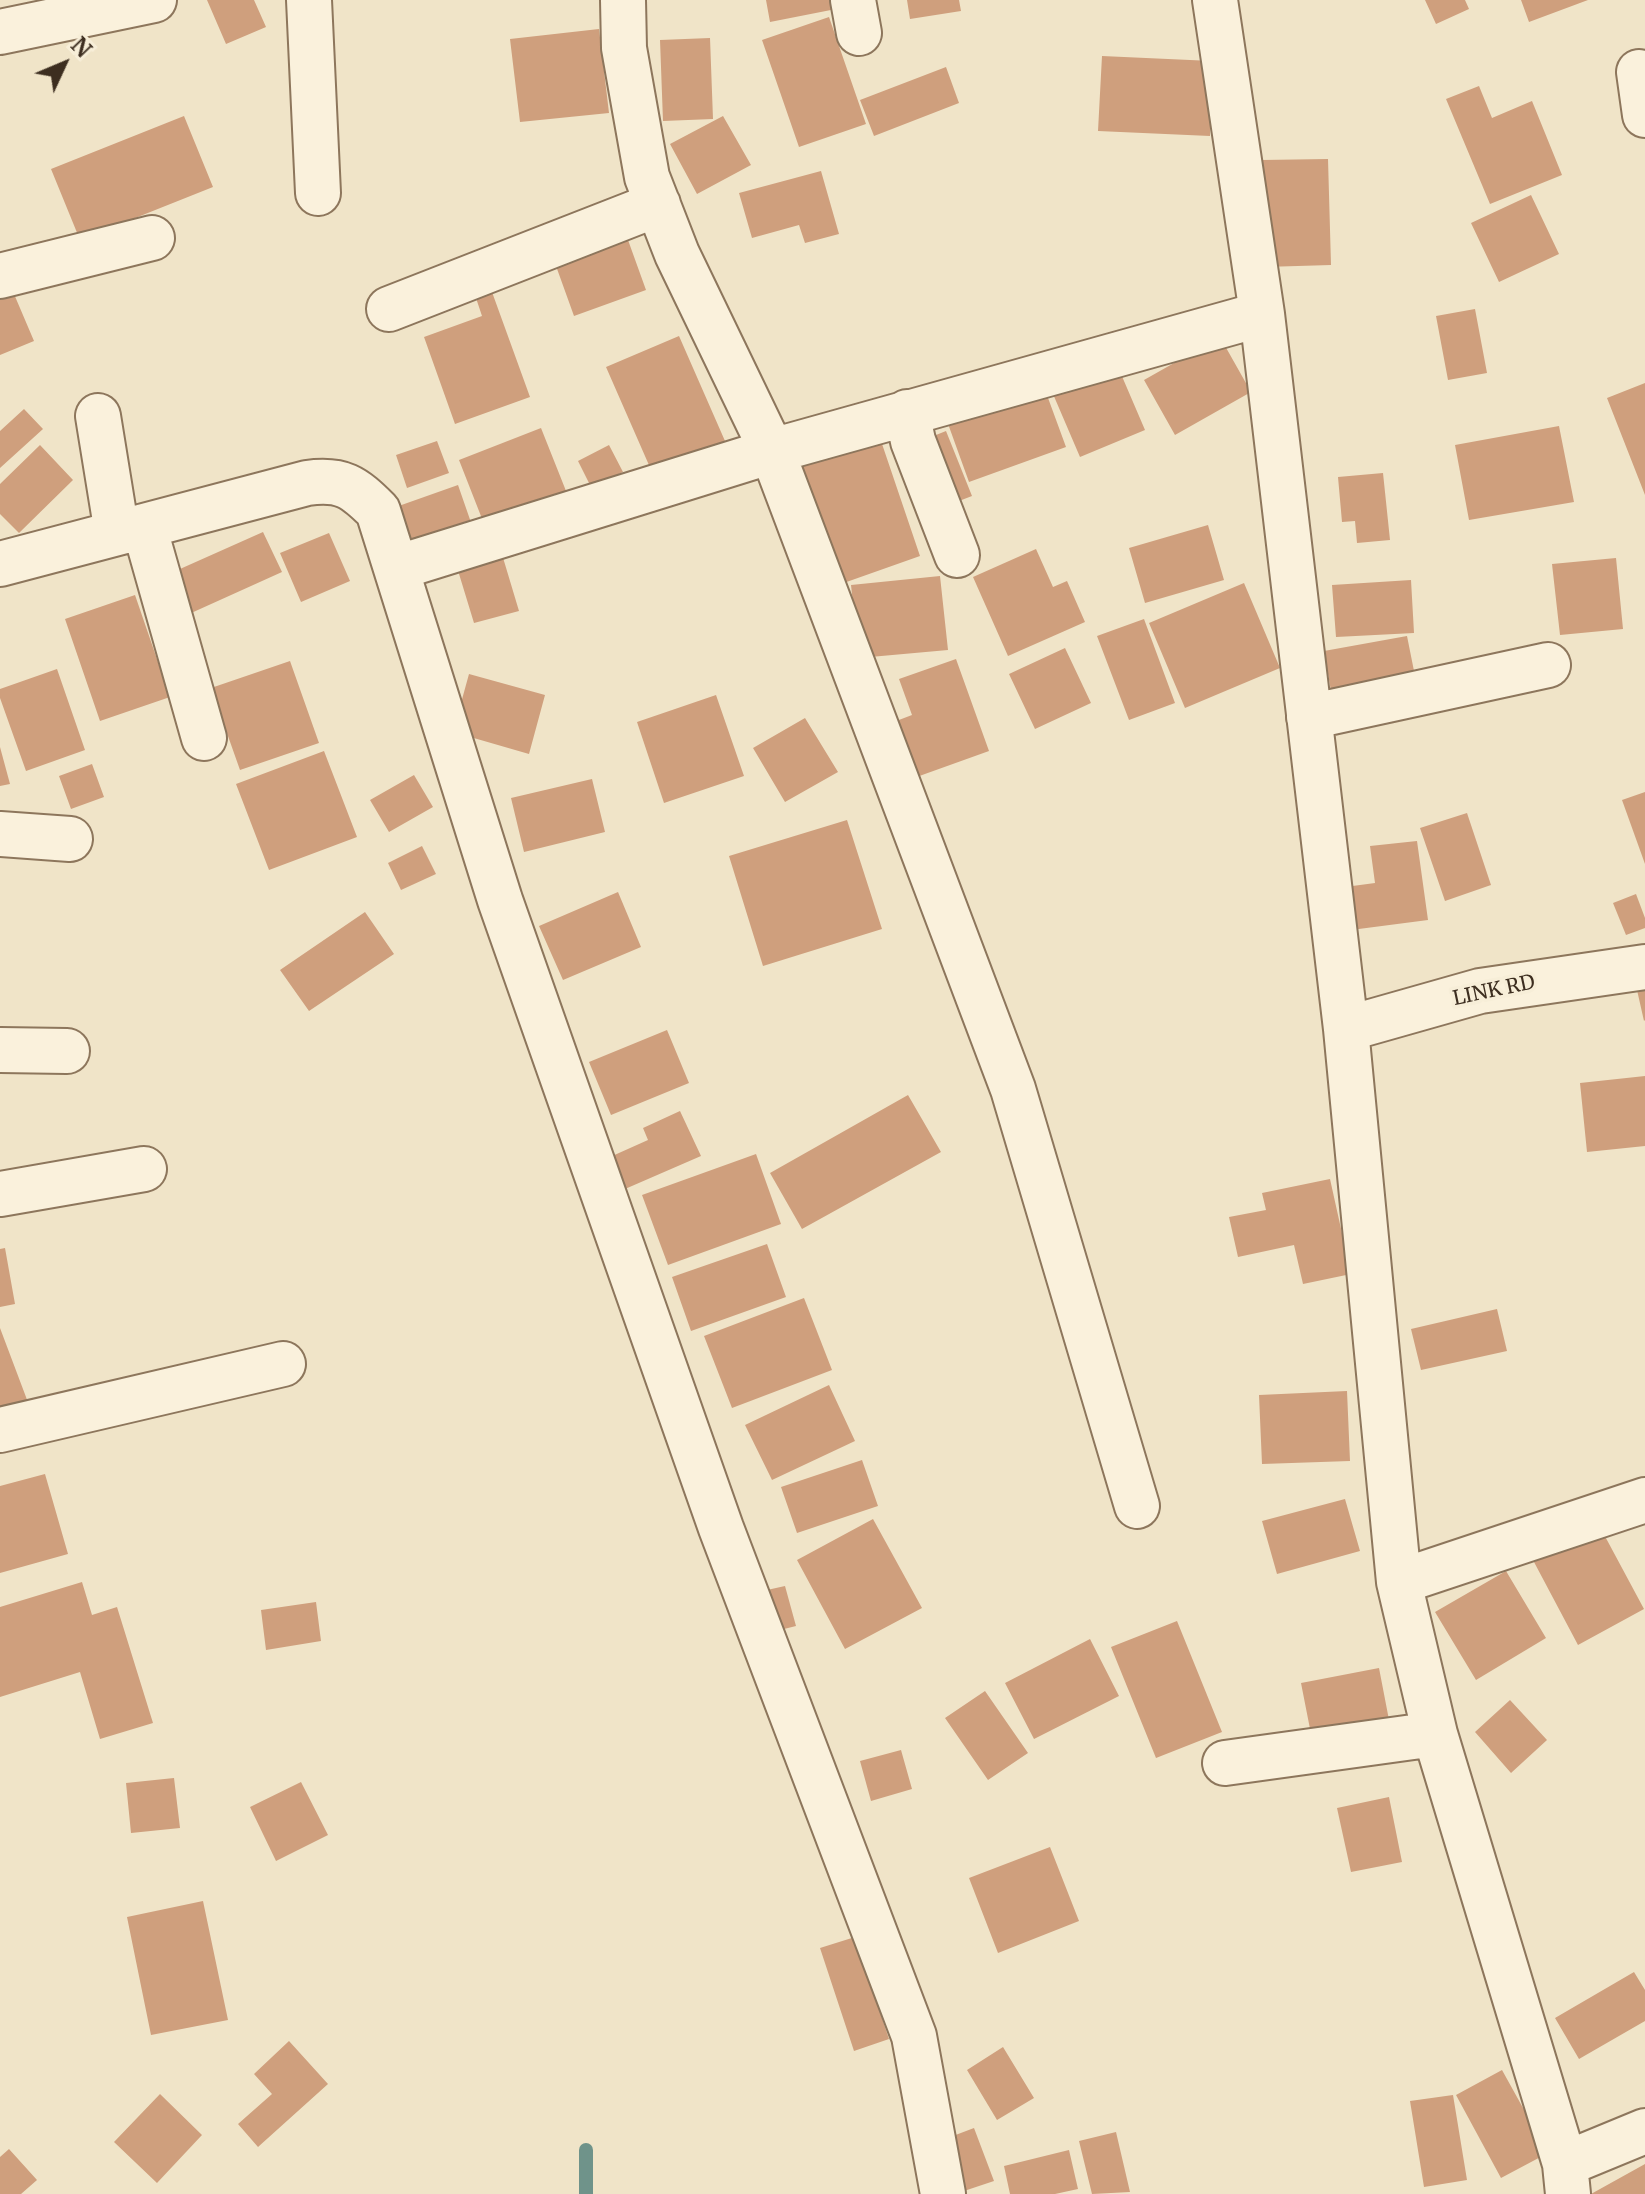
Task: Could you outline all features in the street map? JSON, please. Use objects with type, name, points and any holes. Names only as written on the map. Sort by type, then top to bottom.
[{"type":"street","points":[[0,32],[154,0]]},
{"type":"street","points":[[309,0],[318,193]]},
{"type":"street","points":[[623,0],[627,62],[647,177],[677,254],[772,451],[1013,1089],[1137,1506]]},
{"type":"street","points":[[1215,0],[1262,314],[1346,1029],[1399,1582],[1435,1734],[1566,2179],[1645,2131]]},
{"type":"street","points":[[1639,72],[1645,115]]},
{"type":"street","points":[[389,309],[658,204]]},
{"type":"street","points":[[0,276],[152,238]]},
{"type":"street","points":[[396,568],[772,451],[1262,314]]},
{"type":"street","points":[[907,412],[913,441],[957,555]]},
{"type":"street","points":[[98,416],[131,529],[204,738]]},
{"type":"street","points":[[0,564],[307,483],[329,480],[356,489],[378,511],[500,900],[715,1513],[914,2036],[943,2194]]},
{"type":"street","points":[[1309,717],[1548,665]]},
{"type":"street","points":[[0,834],[70,839]]},
{"type":"street","name":"LINK RD","points":[[1346,1029],[1480,991],[1645,967]]},
{"type":"street","points":[[0,1050],[67,1051]]},
{"type":"street","points":[[0,1194],[144,1169]]},
{"type":"street","points":[[0,1430],[283,1364]]},
{"type":"street","points":[[1399,1582],[1645,1500]]},
{"type":"street","points":[[1225,1763],[1435,1734]]},
{"type":"building","points":[[207,0],[254,0],[266,27],[226,44]]},
{"type":"building","points":[[766,0],[834,0],[836,9],[770,22]]},
{"type":"building","points":[[907,0],[959,0],[961,11],[910,19]]},
{"type":"building","points":[[1425,0],[1465,0],[1469,9],[1436,24]]},
{"type":"building","points":[[1521,0],[1588,0],[1529,22]]},
{"type":"building","points":[[829,17],[866,124],[799,147],[762,40]]},
{"type":"building","points":[[599,29],[609,113],[520,122],[510,39]]},
{"type":"building","points":[[710,38],[713,119],[663,121],[660,40]]},
{"type":"building","points":[[1102,56],[1212,61],[1210,136],[1098,131]]},
{"type":"building","points":[[946,67],[959,103],[874,136],[860,100]]},
{"type":"building","points":[[1479,86],[1492,118],[1532,101],[1562,175],[1490,204],[1446,99]]},
{"type":"building","points":[[184,116],[213,187],[80,240],[51,169]]},
{"type":"building","points":[[723,116],[751,165],[697,194],[670,144]]},
{"type":"building","points":[[1328,159],[1331,265],[1264,267],[1262,160]]},
{"type":"building","points":[[821,171],[839,234],[805,243],[799,225],[752,238],[739,193]]},
{"type":"building","points":[[1531,195],[1559,254],[1499,282],[1471,223]]},
{"type":"building","points":[[628,240],[646,290],[574,316],[556,266]]},
{"type":"building","points":[[488,281],[530,397],[455,424],[424,337],[482,316],[472,286]]},
{"type":"building","points":[[14,294],[34,341],[0,355],[0,300]]},
{"type":"building","points":[[1475,309],[1487,373],[1448,380],[1436,316]]},
{"type":"building","points":[[679,336],[725,441],[652,472],[606,367]]},
{"type":"building","points":[[1220,337],[1251,392],[1175,435],[1144,380]]},
{"type":"building","points":[[1118,367],[1145,430],[1080,457],[1053,394]]},
{"type":"building","points":[[1645,383],[1645,495],[1607,398]]},
{"type":"building","points":[[1044,387],[1066,447],[969,482],[947,421]]},
{"type":"building","points":[[24,409],[43,429],[0,468],[0,431]]},
{"type":"building","points":[[1559,426],[1574,502],[1469,520],[1455,445]]},
{"type":"building","points":[[541,428],[570,501],[488,534],[459,460]]},
{"type":"building","points":[[946,431],[972,496],[946,506],[921,441]]},
{"type":"building","points":[[880,438],[920,556],[838,585],[797,466]]},
{"type":"building","points":[[437,441],[449,473],[407,488],[396,455]]},
{"type":"building","points":[[40,445],[73,480],[19,533],[0,514],[0,484]]},
{"type":"building","points":[[609,445],[623,472],[591,487],[578,461]]},
{"type":"building","points":[[1383,473],[1390,540],[1357,543],[1355,521],[1342,522],[1338,477]]},
{"type":"building","points":[[458,485],[475,534],[410,557],[393,508]]},
{"type":"building","points":[[1208,525],[1224,580],[1145,603],[1129,548]]},
{"type":"building","points":[[263,532],[282,572],[189,614],[171,573]]},
{"type":"building","points":[[329,533],[350,581],[301,602],[280,553]]},
{"type":"building","points":[[1036,549],[1053,587],[1067,581],[1085,622],[1008,656],[973,577]]},
{"type":"building","points":[[501,551],[519,611],[474,623],[456,564]]},
{"type":"building","points":[[1616,558],[1623,629],[1560,635],[1552,564]]},
{"type":"building","points":[[940,576],[948,650],[859,658],[851,585]]},
{"type":"building","points":[[1411,580],[1414,633],[1336,637],[1332,585]]},
{"type":"building","points":[[1244,583],[1280,668],[1185,708],[1149,623]]},
{"type":"building","points":[[135,595],[170,697],[100,721],[65,619]]},
{"type":"building","points":[[1144,619],[1175,703],[1129,720],[1097,636]]},
{"type":"building","points":[[1407,636],[1415,676],[1331,691],[1324,651]]},
{"type":"building","points":[[1065,648],[1091,703],[1035,729],[1009,674]]},
{"type":"building","points":[[956,659],[989,751],[911,779],[891,723],[912,715],[899,679]]},
{"type":"building","points":[[290,661],[319,743],[240,770],[211,688]]},
{"type":"building","points":[[57,669],[85,750],[26,771],[0,698],[0,689]]},
{"type":"building","points":[[469,674],[545,695],[529,754],[453,732]]},
{"type":"building","points":[[716,695],[744,776],[664,803],[637,722]]},
{"type":"building","points":[[805,718],[838,772],[785,802],[753,748]]},
{"type":"building","points":[[0,747],[10,784],[0,786]]},
{"type":"building","points":[[324,751],[357,837],[269,870],[236,784]]},
{"type":"building","points":[[92,764],[104,797],[71,809],[59,776]]},
{"type":"building","points":[[414,775],[433,807],[389,832],[370,800]]},
{"type":"building","points":[[592,779],[605,832],[524,852],[511,798]]},
{"type":"building","points":[[1645,792],[1645,864],[1622,800]]},
{"type":"building","points":[[1467,813],[1491,885],[1445,901],[1420,828]]},
{"type":"building","points":[[847,820],[882,929],[763,966],[729,856]]},
{"type":"building","points":[[1417,841],[1428,920],[1351,930],[1345,887],[1375,883],[1370,846]]},
{"type":"building","points":[[422,846],[436,874],[401,890],[388,863]]},
{"type":"building","points":[[618,892],[641,947],[563,980],[539,926]]},
{"type":"building","points":[[1636,894],[1645,918],[1645,928],[1626,935],[1613,903]]},
{"type":"building","points":[[365,912],[394,954],[309,1011],[280,970]]},
{"type":"building","points":[[1645,988],[1645,1020],[1644,1021],[1637,990]]},
{"type":"building","points":[[667,1030],[689,1083],[611,1115],[589,1062]]},
{"type":"building","points":[[1645,1076],[1645,1146],[1587,1152],[1580,1083]]},
{"type":"building","points":[[908,1095],[941,1152],[802,1229],[770,1173]]},
{"type":"building","points":[[680,1111],[701,1156],[625,1189],[610,1157],[648,1140],[643,1128]]},
{"type":"building","points":[[756,1154],[781,1224],[668,1265],[642,1195]]},
{"type":"building","points":[[1330,1179],[1351,1274],[1303,1284],[1294,1245],[1238,1257],[1229,1217],[1266,1210],[1262,1193]]},
{"type":"building","points":[[767,1244],[786,1297],[691,1331],[672,1277]]},
{"type":"building","points":[[5,1248],[15,1304],[0,1307],[0,1249]]},
{"type":"building","points":[[804,1298],[832,1370],[732,1408],[704,1336]]},
{"type":"building","points":[[1497,1309],[1507,1351],[1421,1370],[1411,1329]]},
{"type":"building","points":[[0,1328],[29,1405],[0,1416]]},
{"type":"building","points":[[829,1385],[855,1441],[772,1480],[745,1425]]},
{"type":"building","points":[[1347,1391],[1350,1461],[1262,1464],[1259,1395]]},
{"type":"building","points":[[862,1460],[878,1506],[797,1533],[781,1487]]},
{"type":"building","points":[[45,1474],[68,1554],[0,1573],[0,1486]]},
{"type":"building","points":[[1345,1499],[1360,1551],[1277,1574],[1262,1521]]},
{"type":"building","points":[[873,1519],[922,1608],[845,1649],[797,1560]]},
{"type":"building","points":[[1600,1527],[1644,1609],[1578,1645],[1534,1562]]},
{"type":"building","points":[[1506,1571],[1546,1638],[1476,1680],[1435,1612]]},
{"type":"building","points":[[82,1582],[92,1615],[117,1607],[153,1723],[100,1739],[80,1672],[0,1697],[0,1607]]},
{"type":"building","points":[[785,1586],[796,1626],[768,1633],[758,1592]]},
{"type":"building","points":[[316,1602],[321,1641],[266,1650],[261,1610]]},
{"type":"building","points":[[1177,1621],[1222,1732],[1156,1758],[1111,1647]]},
{"type":"building","points":[[1090,1639],[1119,1696],[1034,1739],[1005,1683]]},
{"type":"building","points":[[1379,1668],[1389,1720],[1311,1734],[1301,1683]]},
{"type":"building","points":[[985,1691],[1028,1753],[988,1780],[945,1718]]},
{"type":"building","points":[[1510,1700],[1547,1740],[1511,1773],[1475,1732]]},
{"type":"building","points":[[901,1750],[912,1789],[871,1801],[860,1761]]},
{"type":"building","points":[[174,1778],[180,1828],[131,1833],[126,1783]]},
{"type":"building","points":[[301,1782],[328,1835],[276,1861],[250,1807]]},
{"type":"building","points":[[1389,1797],[1402,1862],[1351,1872],[1337,1808]]},
{"type":"building","points":[[1050,1847],[1079,1921],[998,1953],[969,1878]]},
{"type":"building","points":[[203,1901],[228,2020],[151,2035],[127,1917]]},
{"type":"building","points":[[855,1937],[889,2039],[854,2051],[820,1948]]},
{"type":"building","points":[[1634,1972],[1645,1990],[1645,2021],[1579,2059],[1555,2018]]},
{"type":"building","points":[[289,2041],[328,2084],[258,2147],[238,2124],[272,2094],[254,2074]]},
{"type":"building","points":[[1003,2047],[1034,2098],[997,2120],[967,2070]]},
{"type":"building","points":[[1502,2070],[1548,2153],[1501,2178],[1456,2095]]},
{"type":"building","points":[[160,2094],[202,2135],[157,2183],[114,2142]]},
{"type":"building","points":[[1453,2095],[1467,2180],[1424,2187],[1410,2101]]},
{"type":"building","points":[[974,2128],[994,2181],[964,2191],[945,2139]]},
{"type":"building","points":[[1116,2132],[1130,2192],[1092,2194],[1079,2141]]},
{"type":"building","points":[[9,2149],[37,2180],[21,2194],[0,2194],[0,2157]]},
{"type":"building","points":[[1069,2150],[1078,2189],[1055,2194],[1010,2194],[1004,2166]]},
{"type":"building","points":[[1645,2164],[1645,2194],[1591,2194]]},
{"type":"waterway","points":[[586,2150],[586,2194]]}]
